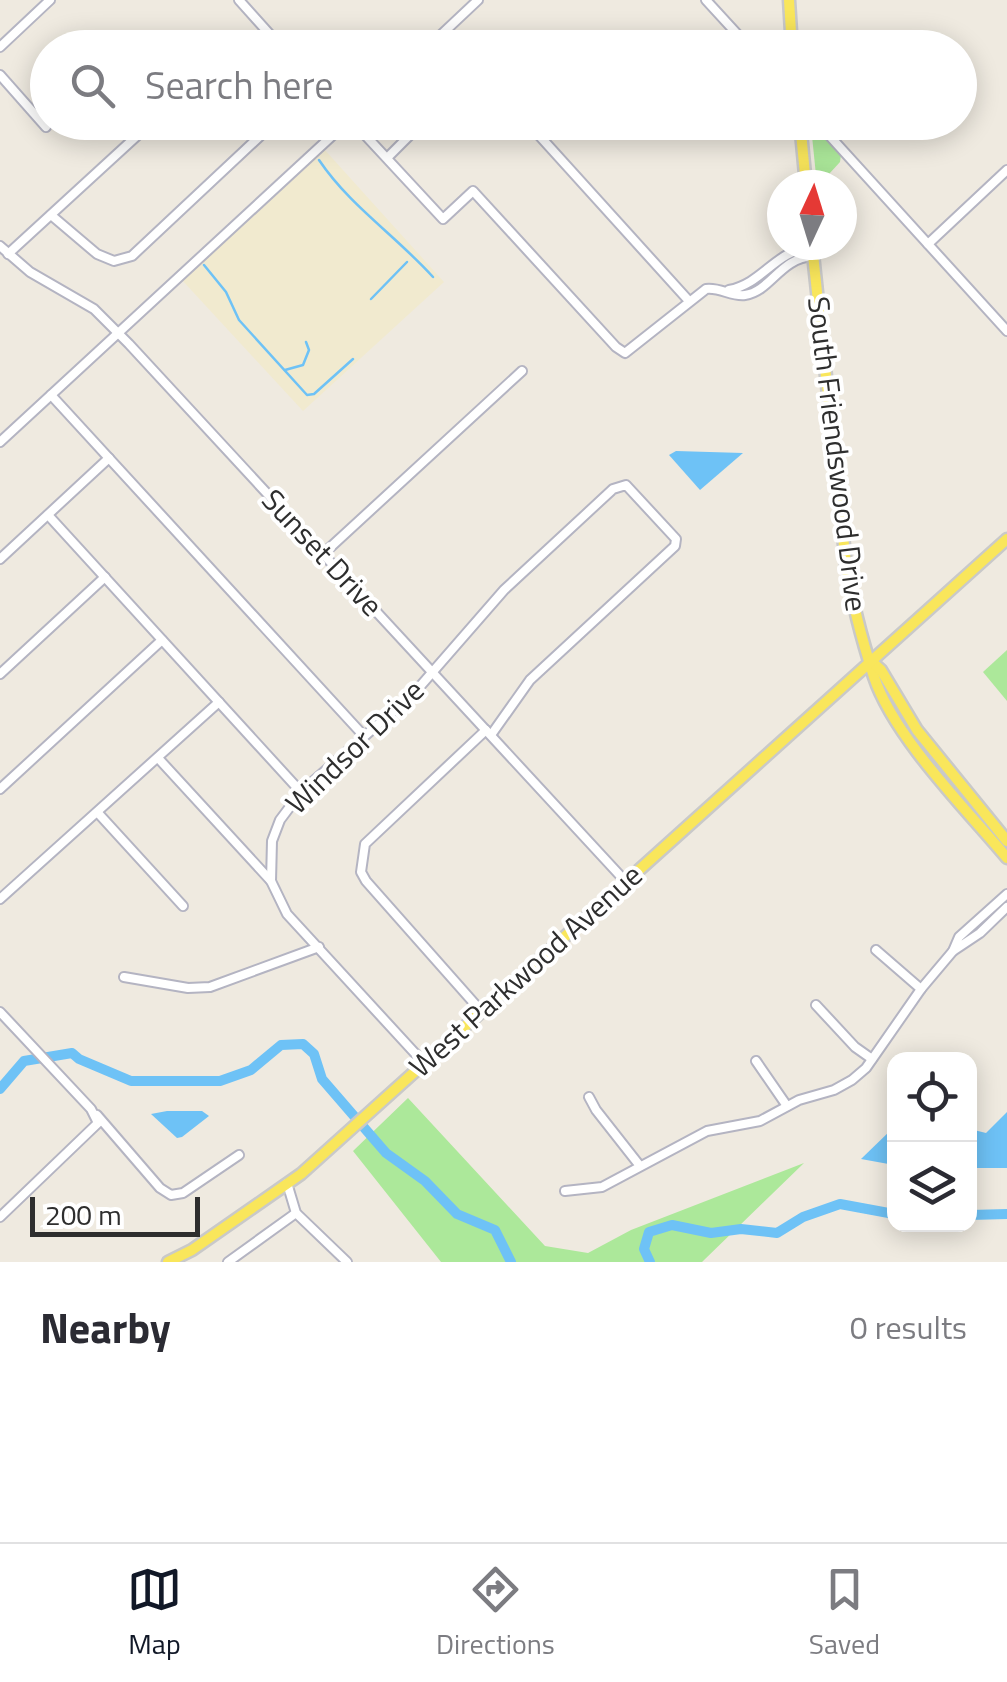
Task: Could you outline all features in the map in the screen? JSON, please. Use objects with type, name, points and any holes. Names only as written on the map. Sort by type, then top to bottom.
[{"type":"main road","points":[[789,0],[791,30]]},
{"type":"main road","points":[[801,140],[804,170]]},
{"type":"main road","name":"South Friendswood Drive","points":[[813,260],[846,564],[854,610],[874,678],[910,740],[1007,858]]},
{"type":"main road","name":"West Parkwood Avenue","points":[[168,1262],[192,1250],[287,1184],[1007,540]]},
{"type":"main road","name":"South Friendswood Drive","points":[[871,661],[881,670],[917,730],[1007,841]]},
{"type":"street","points":[[0,47],[50,0]]},
{"type":"street","points":[[239,0],[266,30]]},
{"type":"street","points":[[446,30],[478,0]]},
{"type":"street","points":[[706,0],[734,30]]},
{"type":"street","points":[[0,75],[30,109]]},
{"type":"street","points":[[8,254],[133,140]]},
{"type":"street","points":[[51,216],[97,254],[114,260],[132,256],[256,140]]},
{"type":"street","points":[[0,442],[330,140]]},
{"type":"street","points":[[370,140],[443,218],[473,191],[625,353],[706,289],[746,295],[756,291],[782,260]]},
{"type":"street","points":[[388,157],[405,140]]},
{"type":"street","points":[[543,140],[689,301]]},
{"type":"street","points":[[833,140],[1007,331]]},
{"type":"street","points":[[928,244],[1007,170]]},
{"type":"street","name":"Sunset Drive","points":[[0,246],[30,272],[94,309],[118,333],[626,882]]},
{"type":"street","points":[[997,321],[1007,312]]},
{"type":"street","points":[[324,554],[522,371]]},
{"type":"street","points":[[52,395],[363,735]]},
{"type":"street","points":[[0,560],[109,458]]},
{"type":"street","name":"Windsor Drive","points":[[271,881],[272,841],[280,820],[302,792],[433,672],[504,590],[620,485],[626,486],[676,539],[675,546],[530,680],[489,733]]},
{"type":"street","points":[[48,515],[302,792]]},
{"type":"street","points":[[0,674],[106,577]]},
{"type":"street","points":[[0,788],[162,640]]},
{"type":"street","points":[[0,899],[219,702]]},
{"type":"street","points":[[481,1010],[361,872],[365,844],[489,733]]},
{"type":"street","points":[[158,758],[271,881],[286,914],[424,1062]]},
{"type":"street","points":[[98,813],[184,906]]},
{"type":"street","points":[[0,880],[10,890]]},
{"type":"street","points":[[565,1191],[602,1187],[707,1131],[760,1120],[844,1085],[872,1059],[959,938],[1007,894]]},
{"type":"street","points":[[953,951],[1007,907]]},
{"type":"street","points":[[124,977],[188,988],[210,987],[319,947]]},
{"type":"street","points":[[876,950],[920,989]]},
{"type":"street","points":[[816,1005],[855,1047],[872,1059]]},
{"type":"street","points":[[0,1012],[108,1126],[109,1132],[160,1188],[171,1195],[183,1193],[238,1155]]},
{"type":"street","points":[[756,1062],[787,1106]]},
{"type":"street","points":[[589,1097],[640,1166]]},
{"type":"street","points":[[94,1112],[97,1125],[103,1132],[109,1132]]},
{"type":"street","points":[[0,1217],[97,1125]]},
{"type":"street","points":[[287,1184],[296,1213],[347,1262]]},
{"type":"street","points":[[228,1262],[296,1213]]},
{"type":"shaded area","points":[[324,149],[444,282],[303,411],[181,279]]},
{"type":"green space","points":[[812,140],[827,140],[841,155],[833,170],[815,170]]},
{"type":"green space","points":[[1007,650],[1007,701],[983,672]]},
{"type":"green space","points":[[408,1098],[545,1246],[588,1253],[631,1230],[804,1163],[702,1262],[441,1262],[353,1151]]},
{"type":"water","points":[[676,451],[743,453],[700,490],[669,455]]},
{"type":"water","points":[[202,1111],[209,1116],[177,1138],[151,1114]]},
{"type":"water","points":[[1007,1112],[1007,1168],[977,1168],[977,1131],[986,1133]]},
{"type":"water","points":[[887,1134],[887,1164],[861,1159]]},
{"type":"waterway","points":[[319,160],[345,192],[433,277]]},
{"type":"waterway","points":[[371,299],[407,262]]},
{"type":"waterway","points":[[204,265],[226,292],[239,320],[307,395],[314,394],[353,359]]},
{"type":"waterway","points":[[285,370],[303,365],[309,350],[306,342]]},
{"type":"waterway","points":[[0,1089],[24,1061],[72,1053],[131,1081],[220,1081],[251,1070],[281,1045],[303,1044],[314,1054],[322,1079],[386,1153],[425,1181],[457,1214],[495,1230],[511,1262]]},
{"type":"waterway","points":[[650,1262],[644,1249],[649,1232],[672,1225],[711,1233],[741,1229],[777,1233],[803,1217],[840,1204],[887,1213]]},
{"type":"waterway","points":[[977,1215],[1007,1214]]}]
